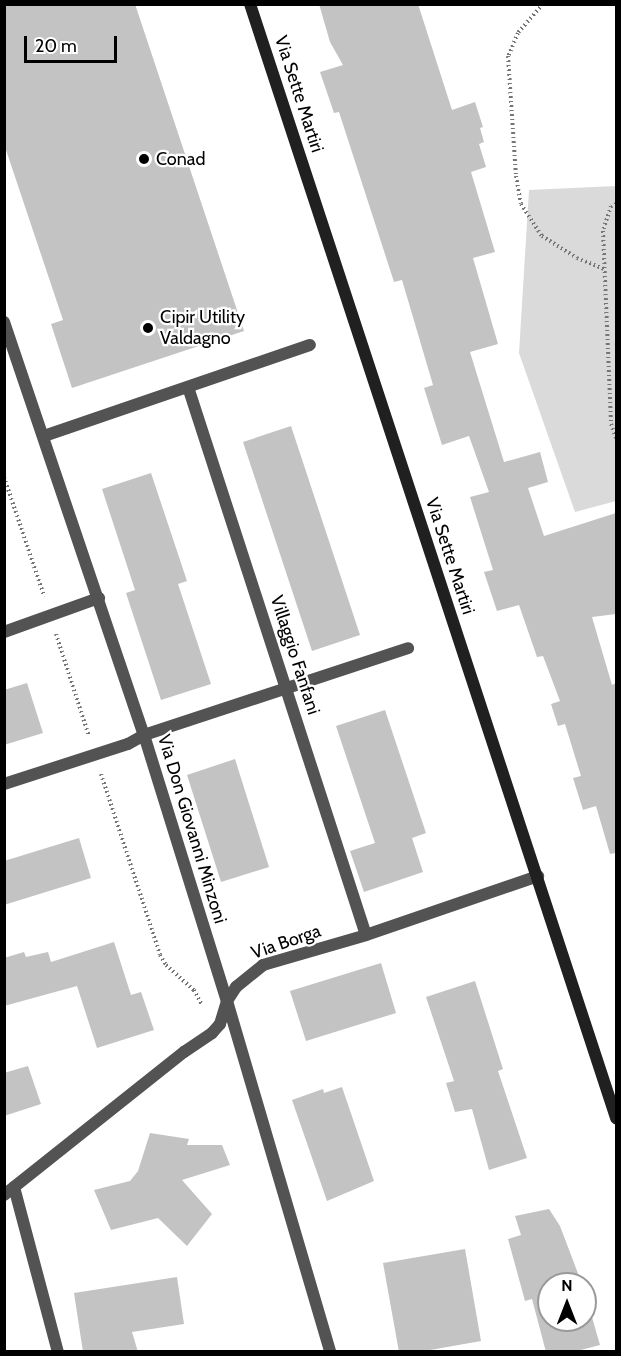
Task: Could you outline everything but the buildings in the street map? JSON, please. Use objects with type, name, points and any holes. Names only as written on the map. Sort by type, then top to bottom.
[{"type":"main road","name":"Via Sette Martiri","points":[[250,4],[616,1118]]},
{"type":"street","name":"Via Don Giovanni Minzoni","points":[[4,322],[144,735],[227,1001],[330,1352]]},
{"type":"street","points":[[44,436],[310,345]]},
{"type":"street","name":"Villaggio Fanfani","points":[[188,387],[366,935]]},
{"type":"street","points":[[4,632],[99,598]]},
{"type":"street","points":[[4,784],[128,744],[144,735],[286,687],[408,648]]},
{"type":"street","name":"Via Borga","points":[[58,1352],[9,1191],[184,1052],[212,1033],[220,1024],[227,1001],[248,975],[263,965],[366,935],[538,876]]},
{"type":"path","points":[[543,4],[518,33],[508,56],[516,176],[521,204],[542,236],[577,258],[604,269]]},
{"type":"path","points":[[616,204],[611,206],[603,231],[611,424],[616,438]]},
{"type":"path","points":[[4,477],[46,601]]},
{"type":"path","points":[[54,628],[92,745]]},
{"type":"path","points":[[98,764],[160,955],[166,965],[200,998],[212,1033]]},
{"type":"shaded area","points":[[616,186],[616,501],[575,512],[519,353],[529,190]]},
{"type":"place","name":"Conad","points":[[144,159]]},
{"type":"place","name":"Cipir Utility Valdagno","points":[[148,328]]}]
